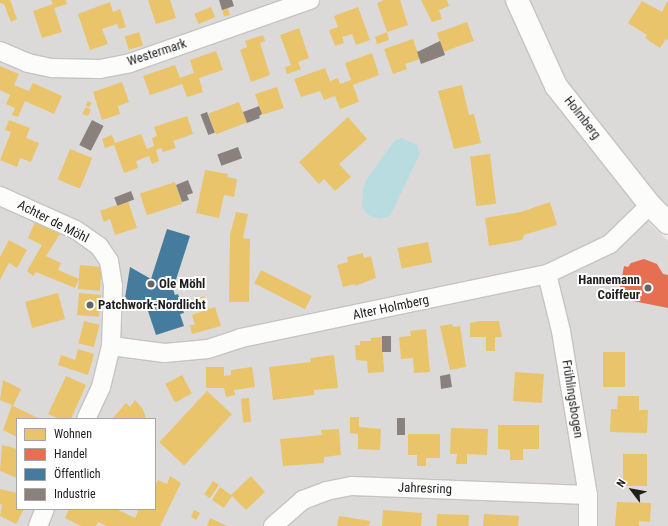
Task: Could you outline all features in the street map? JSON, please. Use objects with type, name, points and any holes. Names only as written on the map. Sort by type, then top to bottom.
[{"type":"street","name":"Westermark","points":[[0,51],[28,63],[52,68],[100,69],[130,62],[310,0]]},
{"type":"street","name":"Holmberg","points":[[517,0],[556,86],[650,205],[668,223]]},
{"type":"street","name":"Achter de Möhl","points":[[0,196],[76,230],[99,246],[109,261],[113,286],[111,346],[101,387],[86,418]]},
{"type":"street","name":"Alter Holmberg","points":[[111,346],[165,353],[208,349],[241,338],[547,274],[610,244],[650,205]]},
{"type":"street","name":"Frühlingsbogen","points":[[547,274],[561,331],[588,495],[588,526]]},
{"type":"street","name":"Jahresring","points":[[273,526],[303,500],[326,491],[352,486],[588,495]]},
{"type":"street","points":[[38,526],[45,510]]},
{"type":"shaded area","points":[[0,0],[510,0],[554,93],[650,224],[668,241],[668,526],[0,526]]},
{"type":"shaded area","points":[[525,0],[668,0],[668,210],[565,86]]},
{"type":"shaded area","points":[[601,266],[621,285],[668,308],[668,323],[655,337],[574,332],[567,287]]},
{"type":"water","points":[[402,138],[417,145],[420,154],[390,216],[379,219],[368,215],[362,207],[363,190],[366,180],[394,141]]},
{"type":"building: Wohnen","points":[[0,0],[10,0],[17,19],[11,22],[4,4],[0,3]]},
{"type":"building: Wohnen","points":[[51,0],[66,0],[67,4],[54,8],[62,32],[42,38],[33,11],[53,4]]},
{"type":"building: Wohnen","points":[[148,0],[170,0],[176,18],[156,24]]},
{"type":"building: Wohnen","points":[[384,0],[400,0],[408,25],[387,32],[377,3]]},
{"type":"building: Wohnen","points":[[421,0],[447,0],[449,6],[439,10],[442,19],[432,22]]},
{"type":"building: Wohnen","points":[[668,0],[668,40],[666,39],[660,48],[645,38],[647,35],[628,23],[642,1],[662,12]]},
{"type":"building: Wohnen","points":[[110,2],[113,12],[120,9],[126,27],[119,29],[117,24],[102,29],[108,44],[90,50],[78,14]]},
{"type":"building: Wohnen","points":[[211,7],[215,17],[198,24],[194,14]]},
{"type":"building: Wohnen","points":[[358,7],[370,40],[356,45],[352,34],[342,37],[344,43],[335,46],[329,30],[338,27],[334,16]]},
{"type":"building: Wohnen","points":[[228,8],[230,15],[224,16],[222,10]]},
{"type":"building: Wohnen","points":[[467,22],[474,41],[444,52],[437,33]]},
{"type":"building: Wohnen","points":[[299,28],[309,58],[298,62],[301,69],[287,74],[285,67],[291,65],[280,35]]},
{"type":"building: Wohnen","points":[[139,32],[143,45],[129,50],[125,36]]},
{"type":"building: Wohnen","points":[[387,32],[389,40],[377,44],[375,37]]},
{"type":"building: Wohnen","points":[[263,35],[265,41],[260,43],[270,75],[251,82],[240,50],[247,47],[245,41]]},
{"type":"building: Wohnen","points":[[413,39],[420,59],[405,64],[407,69],[393,74],[384,49]]},
{"type":"building: Wohnen","points":[[216,51],[223,70],[199,78],[203,92],[187,97],[182,84],[150,95],[143,76],[175,65],[180,78],[194,73],[190,60]]},
{"type":"building: Wohnen","points":[[372,53],[379,75],[353,85],[359,102],[340,109],[335,96],[324,100],[320,91],[301,97],[294,79],[325,68],[330,81],[338,78],[340,84],[351,80],[345,63]]},
{"type":"building: Wohnen","points":[[0,66],[19,74],[14,85],[29,91],[33,83],[62,96],[54,114],[25,101],[18,117],[12,115],[15,108],[6,104],[10,95],[0,90]]},
{"type":"building: Wohnen","points":[[122,82],[129,102],[118,106],[120,114],[102,120],[93,92]]},
{"type":"building: Wohnen","points":[[462,85],[469,115],[474,114],[481,143],[454,149],[438,91]]},
{"type":"building: Wohnen","points":[[277,87],[284,108],[262,115],[255,94]]},
{"type":"building: Wohnen","points":[[88,101],[92,103],[89,107],[86,105]]},
{"type":"building: Wohnen","points":[[239,102],[247,123],[216,134],[208,114]]},
{"type":"building: Wohnen","points":[[86,107],[91,110],[88,116],[82,114]]},
{"type":"building: Wohnen","points":[[187,116],[193,134],[173,141],[176,148],[163,152],[161,148],[156,150],[159,161],[152,164],[149,156],[136,161],[138,168],[124,173],[114,145],[105,148],[102,139],[112,135],[115,143],[141,134],[147,149],[154,146],[152,138],[157,136],[154,127]]},
{"type":"building: Wohnen","points":[[348,117],[367,139],[339,164],[351,177],[335,191],[324,179],[319,184],[299,162]]},
{"type":"building: Wohnen","points":[[9,120],[30,128],[26,138],[39,143],[31,162],[20,158],[17,167],[0,160],[11,132],[5,130]]},
{"type":"building: Wohnen","points":[[70,149],[92,158],[80,189],[58,180]]},
{"type":"building: Wohnen","points":[[490,154],[496,204],[476,206],[470,156]]},
{"type":"building: Wohnen","points":[[205,170],[228,174],[227,177],[237,179],[234,197],[224,195],[219,218],[196,213]]},
{"type":"building: Wohnen","points":[[175,182],[182,204],[147,215],[140,193]]},
{"type":"building: Wohnen","points":[[128,201],[137,228],[115,235],[110,219],[104,222],[100,211]]},
{"type":"building: Wohnen","points":[[550,202],[557,225],[524,235],[522,240],[489,246],[485,218],[521,212]]},
{"type":"building: Wohnen","points":[[236,212],[248,214],[243,238],[250,239],[249,302],[229,302],[230,235]]},
{"type":"building: Wohnen","points":[[35,222],[60,234],[46,256],[61,263],[58,270],[79,279],[75,288],[36,272],[33,276],[27,271],[42,245],[28,238]]},
{"type":"building: Wohnen","points":[[9,240],[27,250],[17,268],[9,263],[0,280],[0,257]]},
{"type":"building: Wohnen","points":[[428,242],[432,263],[402,269],[398,248]]},
{"type":"building: Wohnen","points":[[363,253],[364,258],[371,256],[376,278],[355,286],[355,284],[343,287],[337,265],[348,262],[347,257]]},
{"type":"building: Wohnen","points":[[80,265],[102,267],[100,291],[78,289]]},
{"type":"building: Wohnen","points":[[261,270],[312,296],[305,309],[254,283]]},
{"type":"building: Wohnen","points":[[58,293],[65,319],[32,328],[25,302]]},
{"type":"building: Wohnen","points":[[79,293],[101,295],[99,317],[77,315]]},
{"type":"building: Wohnen","points":[[204,296],[209,309],[215,307],[221,326],[192,334],[190,325],[195,325],[192,315],[203,311],[199,298]]},
{"type":"building: Wohnen","points":[[84,321],[100,325],[94,347],[78,343]]},
{"type":"building: Wohnen","points":[[480,321],[499,321],[502,337],[495,337],[495,351],[486,351],[486,337],[470,337],[470,323]]},
{"type":"building: Wohnen","points":[[452,324],[453,327],[460,326],[466,367],[450,370],[440,326]]},
{"type":"building: Wohnen","points":[[426,329],[430,372],[414,373],[413,358],[401,359],[399,337],[411,336],[410,331]]},
{"type":"building: Wohnen","points":[[382,337],[384,372],[368,373],[367,361],[356,360],[355,345],[360,345],[360,341],[371,341],[371,338]]},
{"type":"building: Wohnen","points":[[78,349],[94,354],[88,375],[58,365],[61,355],[75,360]]},
{"type":"building: Wohnen","points":[[603,352],[625,352],[625,387],[603,387]]},
{"type":"building: Wohnen","points":[[334,355],[338,388],[314,390],[314,395],[273,400],[269,367],[311,362],[310,358]]},
{"type":"building: Wohnen","points":[[206,367],[224,367],[224,376],[231,375],[231,370],[252,367],[255,387],[234,390],[235,395],[226,397],[224,388],[206,388]]},
{"type":"building: Wohnen","points":[[515,372],[544,374],[542,403],[513,401]]},
{"type":"building: Wohnen","points":[[182,375],[192,394],[175,402],[165,384]]},
{"type":"building: Wohnen","points":[[66,376],[86,385],[71,418],[57,418],[48,414]]},
{"type":"building: Wohnen","points":[[3,380],[21,389],[13,406],[38,418],[16,418],[16,436],[3,430],[12,405],[0,400]]},
{"type":"building: Wohnen","points":[[207,391],[232,414],[184,465],[159,442]]},
{"type":"building: Wohnen","points":[[618,396],[639,396],[639,410],[648,410],[647,433],[610,432],[611,409],[617,409]]},
{"type":"building: Wohnen","points":[[249,398],[251,422],[243,423],[241,399]]},
{"type":"building: Wohnen","points":[[135,400],[143,409],[146,418],[113,418],[126,403],[130,407]]},
{"type":"building: Wohnen","points":[[350,417],[359,417],[359,427],[381,429],[380,450],[358,449],[358,434],[350,433]]},
{"type":"building: Wohnen","points":[[498,425],[539,425],[539,449],[523,449],[523,460],[510,460],[510,450],[498,449]]},
{"type":"building: Wohnen","points":[[451,428],[488,429],[487,455],[467,454],[467,464],[456,464],[457,454],[450,454]]},
{"type":"building: Wohnen","points":[[339,429],[341,455],[324,457],[324,463],[283,466],[280,439],[322,435],[321,430]]},
{"type":"building: Wohnen","points":[[408,434],[440,434],[440,458],[426,458],[426,466],[417,466],[417,455],[408,455]]},
{"type":"building: Wohnen","points":[[2,445],[16,449],[16,478],[0,471]]},
{"type":"building: Wohnen","points":[[623,454],[647,454],[647,486],[623,486]]},
{"type":"building: Wohnen","points":[[170,476],[181,483],[160,526],[107,526],[98,522],[96,526],[81,526],[65,518],[69,510],[118,510],[135,518],[139,510],[156,510],[156,484],[158,480],[167,484]]},
{"type":"building: Wohnen","points":[[251,476],[265,492],[246,510],[232,496],[224,508],[212,500],[220,487],[231,495]]},
{"type":"building: Wohnen","points":[[213,481],[219,485],[210,498],[204,494]]},
{"type":"building: Wohnen","points":[[0,489],[16,493],[16,510],[23,510],[16,524],[0,516],[2,505],[0,504]]},
{"type":"building: Wohnen","points":[[617,502],[651,503],[650,522],[639,521],[639,526],[615,526]]},
{"type":"building: Wohnen","points":[[194,510],[200,513],[196,520],[191,517]]},
{"type":"building: Wohnen","points":[[383,510],[422,513],[421,526],[382,526]]},
{"type":"building: Wohnen","points":[[437,514],[469,515],[469,526],[437,526]]},
{"type":"building: Wohnen","points":[[484,514],[519,516],[518,526],[483,526]]},
{"type":"building: Wohnen","points":[[339,516],[370,521],[369,526],[337,526]]},
{"type":"building: Wohnen","points":[[210,518],[227,526],[207,526]]},
{"type":"building: Handel","points":[[644,259],[657,264],[663,274],[668,275],[668,308],[618,298],[624,266],[628,267],[631,263]]},
{"type":"building: Öffentlich","name":"Ole Möhl","points":[[167,229],[190,236],[173,289],[175,295],[178,294],[184,313],[180,314],[184,326],[156,335],[148,311],[125,298],[130,267],[151,279]]},
{"type":"building: Industrie","points":[[219,0],[232,0],[234,6],[222,10]]},
{"type":"building: Industrie","points":[[440,41],[445,55],[421,64],[417,52]]},
{"type":"building: Industrie","points":[[259,106],[262,114],[259,116],[260,118],[247,123],[243,112]]},
{"type":"building: Industrie","points":[[207,112],[215,133],[208,135],[200,115]]},
{"type":"building: Industrie","points":[[92,120],[104,126],[91,151],[79,145]]},
{"type":"building: Industrie","points":[[238,147],[242,158],[221,166],[217,155]]},
{"type":"building: Industrie","points":[[188,180],[193,193],[187,195],[189,200],[182,202],[176,185]]},
{"type":"building: Industrie","points":[[131,191],[134,199],[117,206],[114,197]]},
{"type":"building: Industrie","points":[[382,336],[391,336],[391,352],[382,352]]},
{"type":"building: Industrie","points":[[450,374],[452,387],[441,389],[440,376]]},
{"type":"building: Industrie","points":[[397,418],[405,418],[405,435],[397,435]]},
{"type":"place","name":"Ole Möhl","points":[[151,284]]},
{"type":"place","name":"Hannemann Coiffeur","points":[[648,288]]},
{"type":"place","name":"Patchwork-Nordlicht","points":[[90,305]]}]
